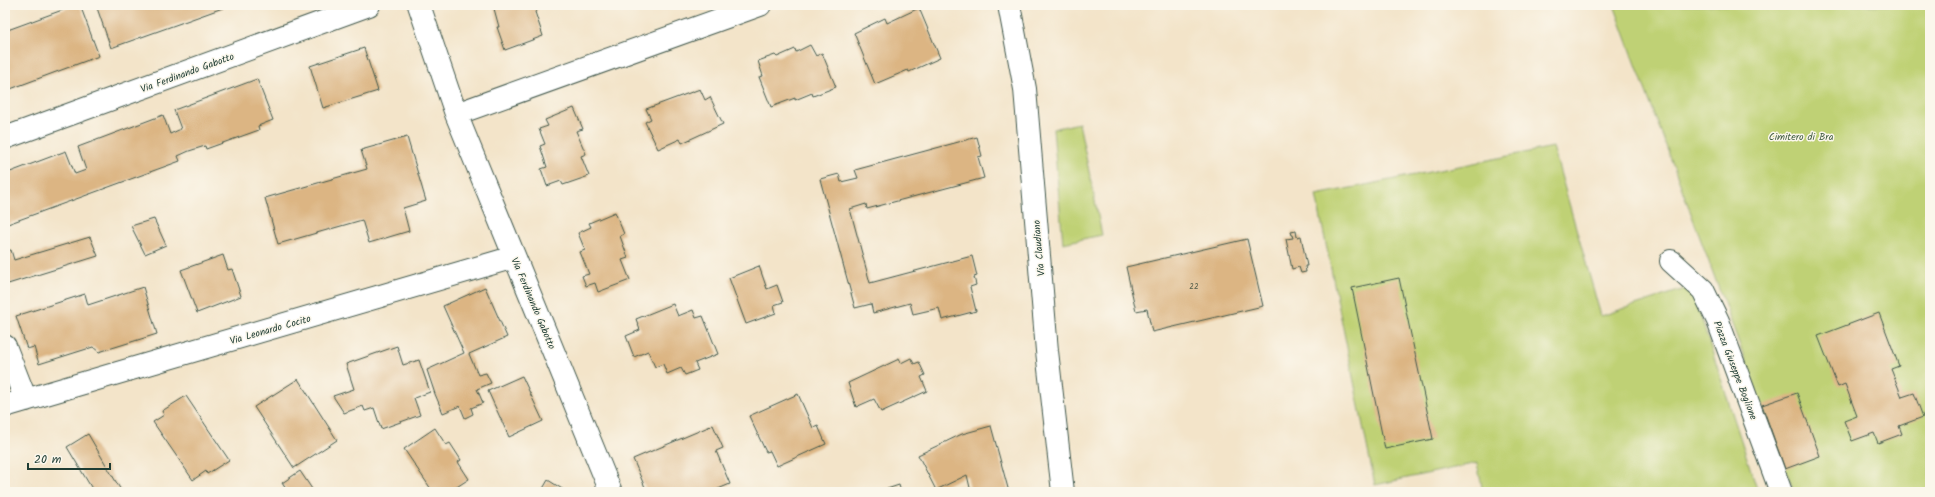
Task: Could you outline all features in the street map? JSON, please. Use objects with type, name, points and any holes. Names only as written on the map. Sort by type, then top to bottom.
[{"type":"street","name":"Via Ferdinando Gabotto","points":[[5,138],[369,5]]},
{"type":"street","name":"Via Ferdinando Gabotto","points":[[419,5],[456,114],[611,492]]},
{"type":"street","points":[[456,114],[760,5]]},
{"type":"street","name":"Via Claudiano","points":[[1009,5],[1025,88],[1047,351],[1063,492]]},
{"type":"street","name":"Via Leonardo Cocito","points":[[5,406],[514,257]]},
{"type":"street","name":"Piazza Giuseppe Boglione","points":[[1671,261],[1703,290],[1718,322],[1781,492]]},
{"type":"street","points":[[5,346],[26,400]]},
{"type":"green space","name":"Cimitero di Bra","points":[[1614,5],[1930,5],[1930,492],[1794,492]]},
{"type":"green space","points":[[1079,123],[1102,235],[1063,243],[1053,129]]},
{"type":"green space","points":[[1553,147],[1601,316],[1691,287],[1758,492],[1483,492],[1477,463],[1375,485],[1316,195]]},
{"type":"building","points":[[76,5],[80,5],[99,56],[5,91],[5,31]]},
{"type":"building","points":[[96,5],[231,5],[111,48]]},
{"type":"building","points":[[493,5],[535,5],[537,11],[535,12],[543,36],[505,50],[497,27],[499,27]]},
{"type":"building","points":[[919,8],[940,58],[909,72],[908,70],[875,84],[854,33],[885,18],[887,23]]},
{"type":"building","points":[[810,45],[816,56],[822,53],[836,87],[813,96],[812,93],[771,107],[759,77],[763,76],[758,61],[775,55],[777,57],[795,49],[796,52]]},
{"type":"building","points":[[364,48],[378,91],[323,108],[310,66]]},
{"type":"building","points":[[257,79],[273,120],[258,126],[259,130],[206,149],[205,146],[189,151],[178,156],[180,161],[5,225],[5,174],[66,151],[75,174],[86,170],[78,147],[163,115],[170,134],[181,129],[174,110]]},
{"type":"building","points":[[700,89],[705,100],[710,97],[723,124],[682,143],[680,139],[658,149],[645,122],[651,119],[646,109]]},
{"type":"building","points":[[574,108],[583,129],[576,131],[586,154],[581,156],[589,176],[563,185],[561,181],[547,186],[541,169],[547,167],[540,146],[545,144],[539,129],[548,126],[545,120]]},
{"type":"building","points":[[407,137],[426,201],[403,208],[409,231],[369,243],[362,220],[278,244],[265,198],[367,169],[361,150]]},
{"type":"building","points":[[977,137],[982,156],[978,157],[984,178],[867,209],[866,204],[850,209],[870,283],[972,256],[977,276],[974,277],[976,285],[970,287],[976,311],[942,320],[939,308],[913,314],[910,303],[873,313],[871,304],[855,308],[820,179],[839,174],[841,182],[858,178],[855,170]]},
{"type":"building","points":[[615,212],[624,234],[620,236],[628,258],[622,260],[630,280],[598,292],[595,283],[586,286],[582,276],[589,274],[580,252],[585,250],[578,233],[591,227],[589,223]]},
{"type":"building","points":[[154,219],[166,245],[145,254],[131,226]]},
{"type":"building","points":[[1296,231],[1297,237],[1301,236],[1307,266],[1305,266],[1306,272],[1301,273],[1299,267],[1292,269],[1286,239],[1293,238],[1291,232]]},
{"type":"building","points":[[90,237],[98,256],[8,284],[5,280],[5,251],[11,250],[14,260]]},
{"type":"building","points":[[1247,239],[1263,306],[1152,332],[1147,309],[1136,311],[1126,267]]},
{"type":"building","points":[[223,255],[228,270],[232,269],[241,296],[197,313],[181,270]]},
{"type":"building","points":[[759,266],[767,289],[777,285],[783,302],[774,305],[776,313],[746,324],[729,278]]},
{"type":"building","points":[[1399,278],[1433,439],[1385,449],[1352,288]]},
{"type":"building","points":[[143,287],[157,334],[99,352],[93,347],[39,364],[34,347],[27,349],[16,316],[85,294],[88,305]]},
{"type":"building","points":[[485,287],[507,337],[469,354],[478,375],[486,373],[491,383],[477,389],[483,403],[471,408],[473,414],[465,418],[460,406],[443,413],[427,370],[464,353],[443,306]]},
{"type":"building","points":[[673,304],[678,316],[693,310],[696,318],[703,316],[718,354],[695,363],[698,370],[685,375],[681,368],[667,374],[663,364],[655,367],[648,351],[634,357],[626,336],[640,330],[636,319]]},
{"type":"building","points":[[1879,313],[1899,366],[1891,369],[1902,397],[1914,393],[1923,417],[1899,426],[1902,434],[1878,443],[1874,433],[1852,441],[1844,421],[1857,416],[1845,384],[1838,387],[1818,336]]},
{"type":"building","points":[[397,346],[403,365],[419,360],[430,392],[414,398],[420,415],[381,429],[374,408],[365,411],[363,406],[344,413],[333,396],[354,389],[346,364]]},
{"type":"building","points":[[911,358],[914,364],[919,362],[925,375],[921,377],[927,391],[881,412],[874,399],[856,407],[848,383],[899,359],[901,363]]},
{"type":"building","points":[[522,376],[543,421],[509,437],[488,391]]},
{"type":"building","points":[[298,379],[337,440],[294,468],[254,407]]},
{"type":"building","points":[[1797,393],[1820,456],[1785,469],[1762,405]]},
{"type":"building","points":[[798,394],[813,428],[818,426],[826,444],[777,466],[770,451],[766,452],[749,416]]},
{"type":"building","points":[[186,396],[229,460],[207,474],[206,471],[193,480],[153,422],[164,415],[162,411]]},
{"type":"building","points":[[713,425],[723,448],[716,451],[730,484],[711,492],[647,492],[633,459]]},
{"type":"building","points":[[991,426],[1009,492],[971,492],[967,475],[936,490],[918,455],[962,434]]},
{"type":"building","points":[[435,428],[446,445],[450,443],[461,460],[458,462],[469,479],[449,492],[433,492],[404,449]]},
{"type":"building","points":[[88,434],[122,492],[94,492],[67,447]]},
{"type":"building","points":[[300,471],[314,492],[288,492],[282,483]]},
{"type":"building","points":[[548,480],[567,492],[541,492]]},
{"type":"building","points":[[899,485],[901,492],[878,492]]}]
